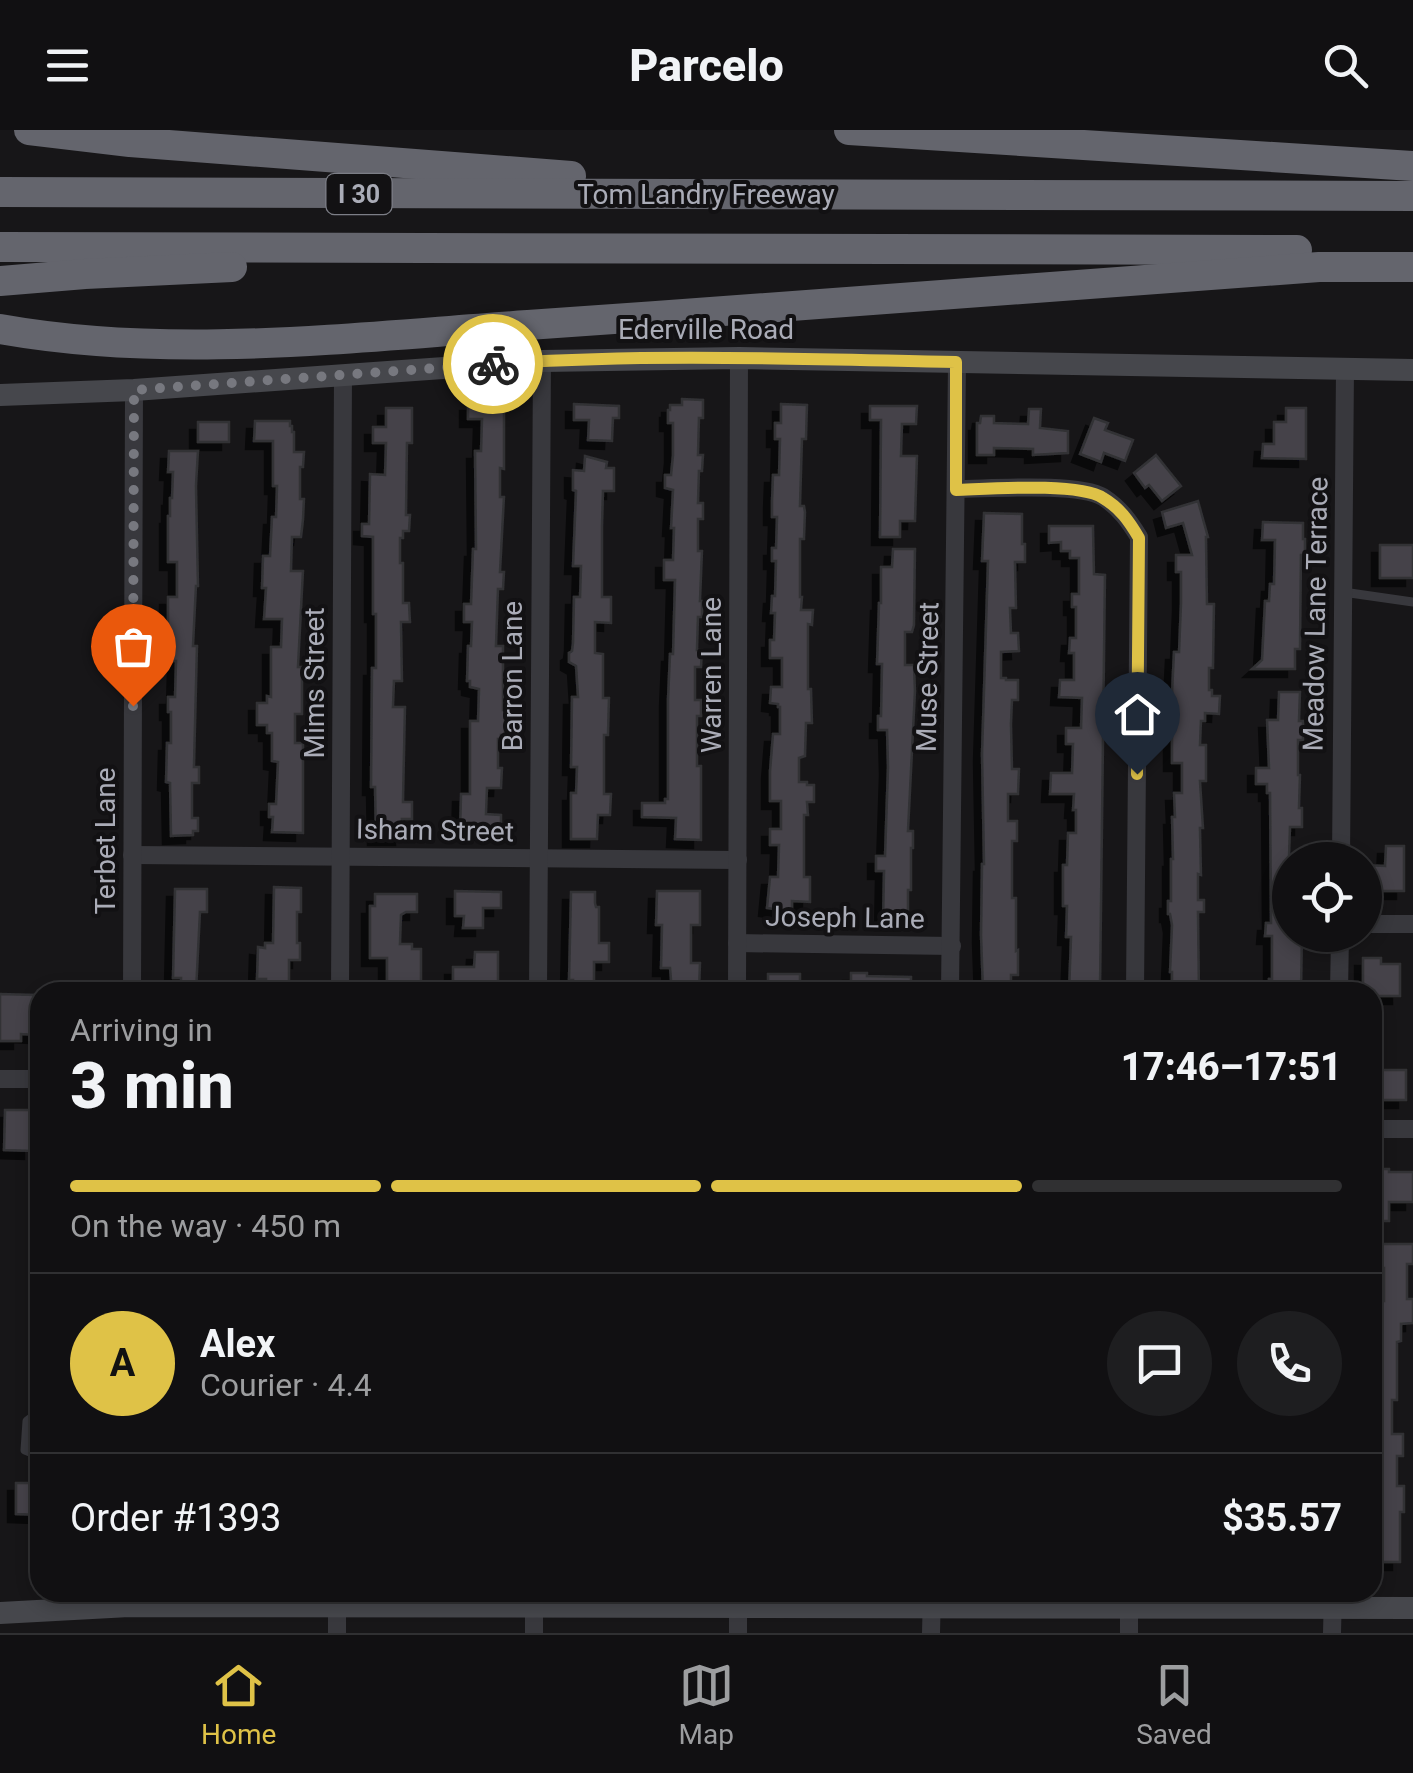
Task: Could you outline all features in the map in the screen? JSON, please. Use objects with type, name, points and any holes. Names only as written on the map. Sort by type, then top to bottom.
[{"type":"highway","points":[[29,130],[147,144],[592,177],[718,194]]},
{"type":"highway","points":[[849,130],[1413,166]]},
{"type":"highway","name":"Tom Landry Freeway","points":[[0,192],[1413,196]]},
{"type":"highway","name":"Tom Landry Freeway","points":[[0,246],[1413,250]]},
{"type":"highway","points":[[0,281],[182,268],[345,264],[498,248]]},
{"type":"highway","points":[[0,328],[80,340],[180,346],[1320,267],[1413,267]]},
{"type":"street","name":"Ederville Road","points":[[0,395],[134,390],[542,361],[739,358],[1413,370]]},
{"type":"street","name":"Warren Lane","points":[[738,982],[739,358]]},
{"type":"street","name":"Barron Lane","points":[[538,982],[542,361]]},
{"type":"street","name":"Muse Street","points":[[950,982],[956,362]]},
{"type":"street","name":"Meadow Lane Terrace","points":[[1340,842],[1345,368]]},
{"type":"street","name":"Mims Street","points":[[340,982],[343,375]]},
{"type":"street","name":"Terbet Lane","points":[[132,982],[134,390]]},
{"type":"street","points":[[956,490],[1078,489],[1100,495],[1126,514],[1139,538],[1135,982]]},
{"type":"street","name":"Isham Street","points":[[132,855],[738,860]]},
{"type":"street","points":[[1382,924],[1413,924]]},
{"type":"street","name":"Joseph Lane","points":[[738,943],[952,946]]},
{"type":"street","points":[[1339,982],[1340,952]]},
{"type":"street","points":[[0,1078],[30,1079]]},
{"type":"street","points":[[1382,1129],[1413,1129]]},
{"type":"street","points":[[0,1612],[99,1602]]},
{"type":"street","points":[[337,1602],[337,1633]]},
{"type":"street","points":[[534,1602],[534,1633]]},
{"type":"street","points":[[738,1602],[738,1633]]},
{"type":"street","points":[[931,1633],[932,1602]]},
{"type":"street","points":[[1129,1602],[1129,1633]]},
{"type":"street","points":[[1332,1633],[1333,1602]]},
{"type":"street","points":[[1353,1602],[1413,1608]]},
{"type":"lane","points":[[1343,592],[1413,602]]},
{"type":"lane","points":[[30,1418],[26,1421],[26,1450],[30,1452]]},
{"type":"building","points":[[682,399],[703,400],[698,455],[703,455],[698,503],[703,503],[703,519],[698,519],[702,617],[698,617],[697,650],[702,650],[701,667],[695,667],[695,700],[701,700],[701,716],[697,716],[697,766],[701,766],[701,840],[675,839],[676,818],[642,817],[642,803],[665,803],[668,799],[668,699],[675,580],[664,580],[664,560],[673,560],[674,528],[673,490],[665,488],[665,475],[671,475],[673,455],[673,423],[668,423],[668,410],[670,405],[682,405]]},
{"type":"building","points":[[468,403],[504,404],[500,572],[504,572],[503,589],[498,589],[496,646],[503,646],[505,735],[498,739],[501,788],[487,788],[486,814],[501,815],[501,832],[460,831],[461,794],[470,794],[470,721],[478,721],[479,689],[470,687],[467,681],[472,622],[464,622],[464,604],[471,604],[476,549],[475,451],[481,451],[482,419],[468,419]]},
{"type":"building","points":[[574,404],[619,406],[619,418],[613,418],[612,441],[588,440],[589,420],[574,420]]},
{"type":"building","points":[[781,404],[807,405],[806,439],[802,439],[800,506],[804,506],[805,512],[804,539],[800,539],[800,597],[801,610],[813,610],[812,625],[808,624],[812,723],[806,723],[805,756],[799,758],[799,782],[814,785],[814,802],[807,802],[808,815],[804,815],[804,877],[810,877],[810,902],[792,901],[792,914],[774,914],[774,909],[767,908],[770,877],[778,877],[779,845],[770,845],[770,829],[781,829],[781,801],[770,801],[773,734],[780,734],[780,707],[770,703],[771,687],[782,687],[782,658],[770,658],[770,640],[774,640],[775,613],[771,613],[776,561],[772,561],[772,548],[776,548],[777,517],[772,517],[773,475],[779,475],[780,439],[775,439],[775,423],[781,423]]},
{"type":"building","points":[[870,406],[917,406],[916,424],[902,424],[901,456],[917,456],[915,521],[900,521],[900,537],[880,537],[881,420],[870,420]]},
{"type":"building","points":[[386,408],[412,408],[412,443],[407,443],[409,531],[403,531],[400,538],[403,603],[409,603],[410,622],[401,622],[402,681],[394,681],[393,707],[405,707],[403,802],[412,802],[412,819],[402,819],[403,837],[376,837],[375,787],[371,787],[376,614],[373,537],[362,536],[362,524],[369,524],[370,474],[385,475],[386,443],[373,443],[373,427],[386,427]]},
{"type":"building","points":[[1286,408],[1306,408],[1306,459],[1262,458],[1263,444],[1274,444],[1274,422],[1286,422]]},
{"type":"building","points":[[1029,409],[1041,409],[1040,428],[1068,431],[1068,453],[1033,455],[1033,449],[994,448],[994,455],[977,455],[977,423],[981,416],[994,416],[994,423],[1028,424]]},
{"type":"building","points":[[1094,418],[1108,423],[1105,430],[1133,440],[1125,461],[1104,453],[1101,462],[1080,454]]},
{"type":"building","points":[[255,421],[290,421],[294,452],[304,452],[300,467],[303,520],[301,537],[292,537],[291,571],[303,571],[298,667],[302,667],[302,714],[295,714],[295,743],[303,743],[303,833],[272,832],[269,804],[276,804],[278,762],[272,761],[272,733],[267,733],[267,725],[257,725],[257,703],[267,703],[267,696],[271,697],[271,647],[281,647],[282,619],[264,619],[263,556],[270,556],[277,486],[273,486],[273,441],[254,441]]},
{"type":"building","points":[[198,422],[229,422],[229,442],[198,442]]},
{"type":"building","points":[[169,451],[198,451],[198,586],[193,646],[197,646],[194,767],[199,767],[199,783],[192,783],[192,818],[198,818],[198,831],[193,831],[193,835],[171,836],[170,783],[166,782],[167,743],[171,743],[168,697],[175,697],[176,661],[168,661],[168,597],[177,597],[177,562],[168,562],[173,472],[168,472]]},
{"type":"building","points":[[1156,455],[1181,486],[1162,501],[1134,473]]},
{"type":"building","points":[[585,456],[607,462],[606,468],[614,468],[614,491],[603,491],[602,527],[602,597],[611,597],[611,623],[595,622],[595,653],[603,654],[603,698],[609,698],[608,735],[604,735],[604,794],[611,794],[610,815],[598,815],[597,839],[571,839],[571,793],[576,793],[577,767],[571,767],[572,697],[578,697],[576,666],[569,662],[569,653],[573,643],[574,597],[580,597],[581,566],[573,566],[573,470],[584,471]]},
{"type":"building","points":[[1198,501],[1208,537],[1207,604],[1214,604],[1209,690],[1212,696],[1220,696],[1219,714],[1205,713],[1205,721],[1201,721],[1206,781],[1200,781],[1203,828],[1198,900],[1204,900],[1204,912],[1198,912],[1199,982],[1172,982],[1170,972],[1172,817],[1174,793],[1182,793],[1182,763],[1172,763],[1170,733],[1181,603],[1181,572],[1176,572],[1176,555],[1192,555],[1183,523],[1166,528],[1162,512]]},
{"type":"building","points":[[984,513],[1022,514],[1025,562],[1015,562],[1016,608],[1010,608],[1011,633],[1018,633],[1019,651],[1001,652],[1001,678],[1018,680],[1018,700],[1012,700],[1011,724],[1012,769],[1019,769],[1018,794],[1008,794],[1008,821],[1017,821],[1017,841],[1012,841],[1012,898],[1016,898],[1018,975],[1011,975],[1011,982],[983,982],[982,754],[988,561],[982,561]]},
{"type":"building","points":[[1263,522],[1303,523],[1300,649],[1295,649],[1295,669],[1252,669],[1262,660],[1265,601],[1269,601],[1270,584],[1274,584],[1275,540],[1262,540]]},
{"type":"building","points":[[1049,526],[1093,526],[1094,574],[1105,575],[1100,982],[1069,982],[1071,937],[1066,937],[1063,865],[1067,865],[1068,833],[1076,833],[1076,810],[1074,794],[1050,794],[1051,773],[1072,773],[1073,744],[1066,744],[1066,728],[1081,728],[1082,698],[1059,697],[1060,680],[1074,680],[1074,653],[1069,653],[1070,638],[1076,638],[1072,594],[1079,594],[1079,558],[1070,558],[1070,551],[1061,551],[1061,542],[1049,543]]},
{"type":"building","points":[[1380,545],[1413,545],[1413,578],[1380,578]]},
{"type":"building","points":[[893,549],[915,549],[914,625],[912,632],[905,632],[905,665],[914,665],[915,691],[908,922],[883,922],[884,871],[876,871],[876,856],[885,856],[888,767],[887,730],[878,730],[882,664],[877,664],[879,603],[881,567],[892,567]]},
{"type":"building","points":[[1279,692],[1300,692],[1303,740],[1298,740],[1298,775],[1302,827],[1290,827],[1290,842],[1272,842],[1272,936],[1265,936],[1266,923],[1271,923],[1270,793],[1267,784],[1256,784],[1256,768],[1269,768],[1267,720],[1278,720]]},
{"type":"building","points":[[1386,846],[1404,846],[1404,891],[1382,891]]},
{"type":"building","points":[[274,887],[301,888],[301,912],[297,912],[300,960],[289,960],[289,982],[257,979],[258,947],[273,943]]},
{"type":"building","points":[[175,889],[207,889],[207,912],[200,912],[196,982],[173,978]]},
{"type":"building","points":[[455,891],[501,892],[501,908],[483,908],[483,928],[463,928],[464,916],[455,916]]},
{"type":"building","points":[[657,891],[700,891],[700,925],[691,925],[691,963],[700,963],[699,982],[671,982],[670,968],[661,968],[662,925],[656,925]]},
{"type":"building","points":[[571,892],[595,892],[599,943],[609,943],[609,962],[594,962],[594,982],[569,980]]},
{"type":"building","points":[[375,894],[417,894],[417,912],[401,915],[400,944],[421,949],[421,982],[387,982],[387,958],[370,958],[370,906],[375,906]]},
{"type":"building","points":[[475,952],[498,952],[498,982],[453,982],[453,967],[474,967]]},
{"type":"building","points":[[1272,952],[1302,952],[1301,982],[1269,982]]},
{"type":"building","points":[[1363,958],[1381,958],[1381,964],[1400,964],[1400,996],[1382,996],[1382,982],[1363,982]]},
{"type":"building","points":[[851,973],[911,977],[911,982],[851,982]]},
{"type":"building","points":[[768,974],[800,974],[800,982],[768,982]]},
{"type":"building","points":[[0,994],[30,995],[30,1035],[21,1034],[21,1041],[0,1041]]},
{"type":"building","points":[[1382,1070],[1406,1070],[1406,1100],[1382,1100]]},
{"type":"building","points":[[5,1110],[30,1110],[30,1151],[4,1150]]},
{"type":"building","points":[[1382,1169],[1413,1172],[1413,1202],[1389,1202],[1389,1221],[1382,1221]]},
{"type":"building","points":[[1382,1244],[1413,1244],[1413,1264],[1407,1264],[1407,1299],[1413,1299],[1413,1323],[1401,1324],[1401,1341],[1397,1342],[1397,1400],[1392,1400],[1392,1434],[1403,1434],[1403,1456],[1397,1456],[1397,1486],[1404,1486],[1400,1562],[1382,1562]]},
{"type":"building","points":[[16,1483],[30,1483],[30,1515],[16,1514]]},
{"type":"way so far","points":[[133,706],[134,390],[493,364]]},
{"type":"route","points":[[493,364],[739,358],[956,362],[956,490],[1078,489],[1100,495],[1126,514],[1139,538],[1137,774]]}]
